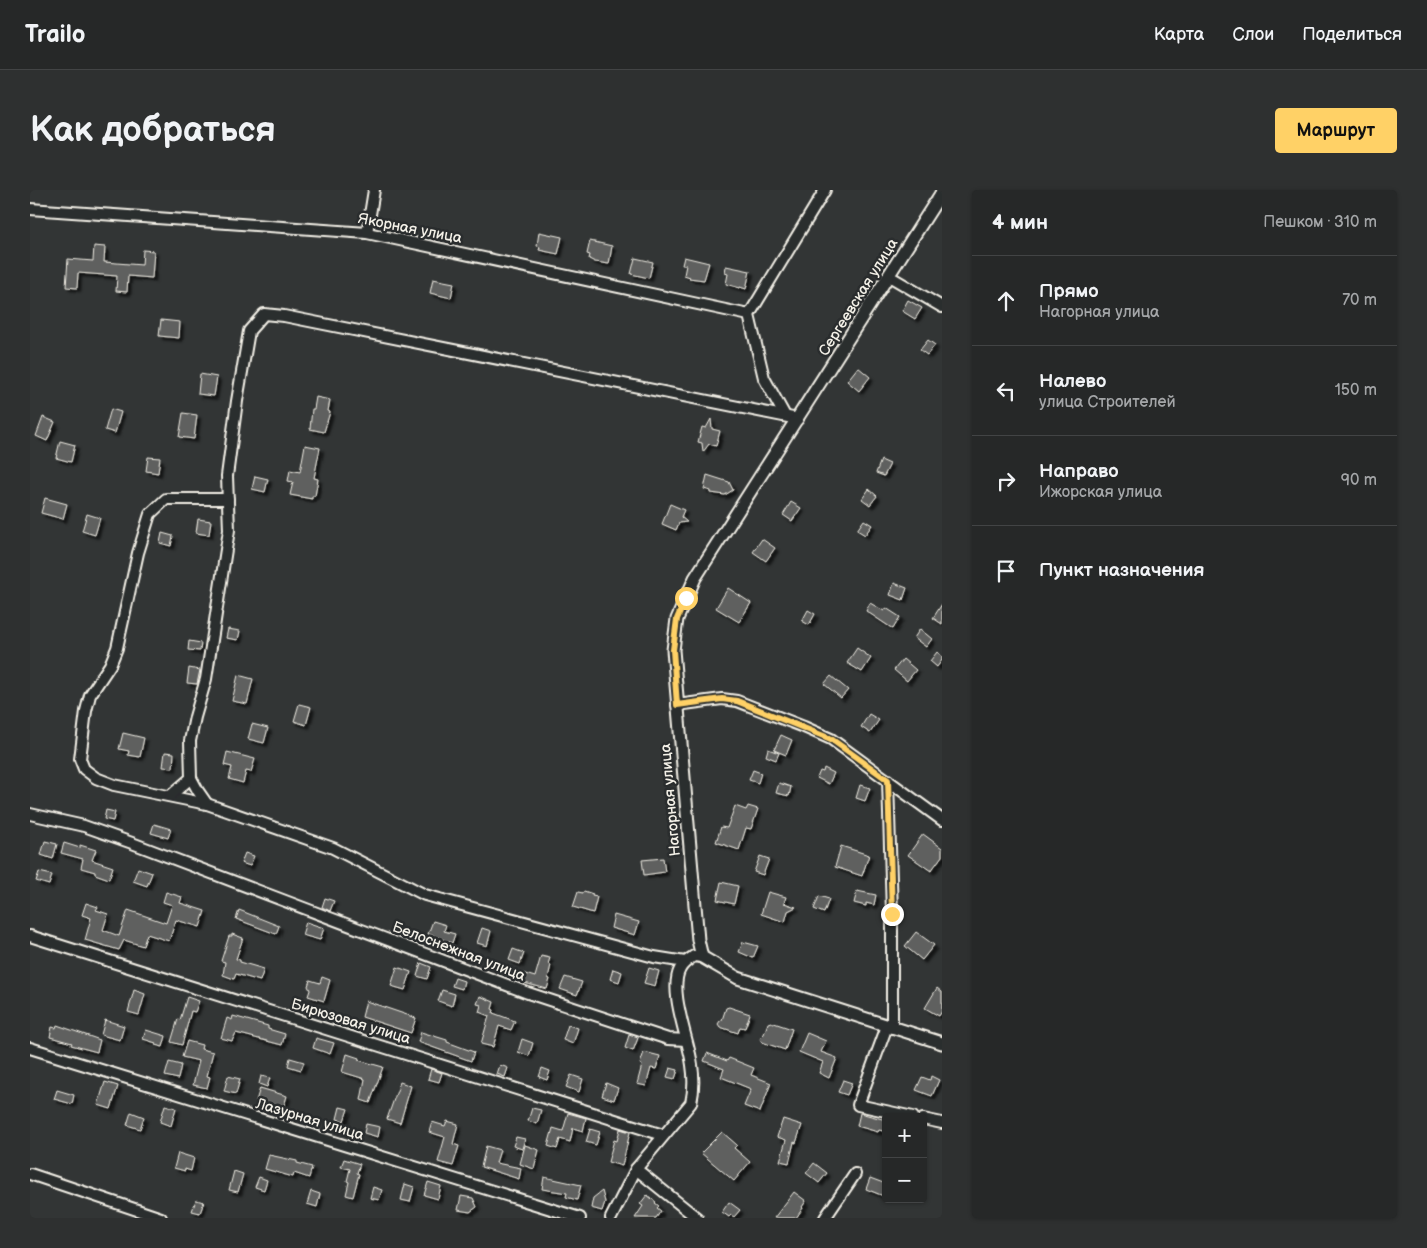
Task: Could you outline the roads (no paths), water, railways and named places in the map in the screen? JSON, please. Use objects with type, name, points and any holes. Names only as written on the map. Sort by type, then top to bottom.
[{"type":"street","points":[[367,232],[374,190]]},
{"type":"street","points":[[785,416],[764,378],[749,315],[825,190]]},
{"type":"street","name":"Сергеевская улица","points":[[798,418],[942,192]]},
{"type":"street","name":"Якорная улица","points":[[30,209],[367,232],[749,315]]},
{"type":"street","points":[[889,276],[942,307]]},
{"type":"street","points":[[208,804],[190,778],[190,741],[206,679],[230,530],[227,476],[249,331],[264,314],[303,319],[798,418]]},
{"type":"street","name":"Нагорная улица","points":[[702,957],[698,940],[677,705],[673,650],[677,619],[696,578],[798,418]]},
{"type":"street","points":[[228,499],[166,499],[150,514],[138,553],[116,648],[110,665],[90,695],[86,711],[80,760],[84,769],[96,778],[114,785],[208,804],[333,848],[425,895],[654,957],[685,962]]},
{"type":"street","points":[[677,705],[722,699],[737,701],[831,739],[942,820]]},
{"type":"street","points":[[170,796],[190,778]]},
{"type":"street","points":[[888,780],[892,914],[889,1027],[858,1105],[895,1113]]},
{"type":"street","name":"Белоснежная улица","points":[[30,814],[84,826],[132,843],[528,993],[668,1039],[686,1040]]},
{"type":"street","name":"Бирюзовая улица","points":[[30,936],[663,1135]]},
{"type":"street","points":[[611,1218],[636,1169],[691,1104],[694,1090],[692,1063],[679,1010],[676,987],[679,970],[685,962],[694,956],[702,957],[738,978],[942,1043]]},
{"type":"street","name":"Лазурная улица","points":[[30,1048],[580,1218]]},
{"type":"street","points":[[927,1120],[942,1123]]},
{"type":"street","points":[[636,1169],[696,1218]]},
{"type":"street","points":[[30,1174],[161,1218]]},
{"type":"street","points":[[825,1218],[855,1174]]}]
